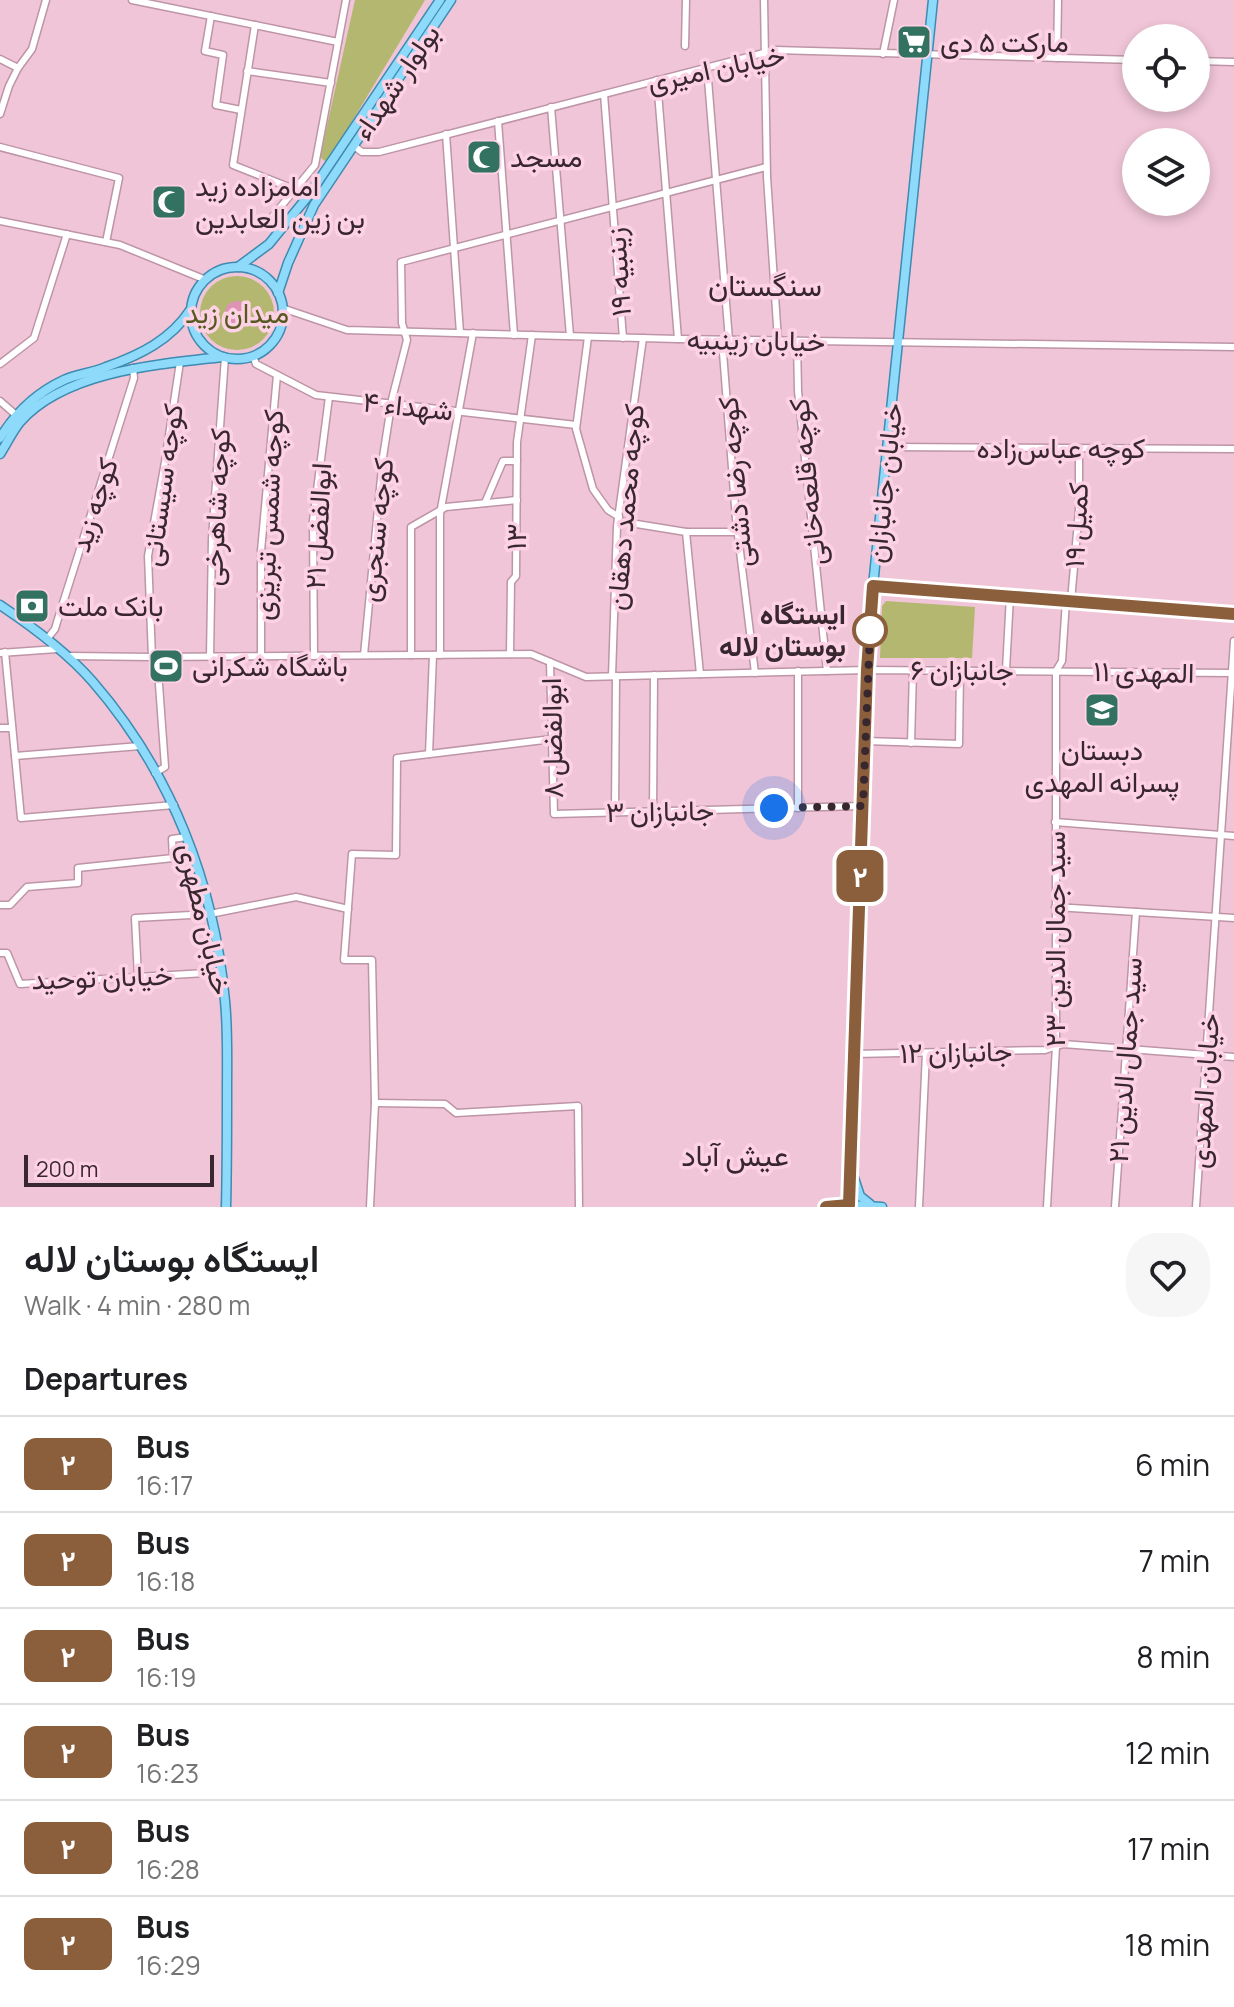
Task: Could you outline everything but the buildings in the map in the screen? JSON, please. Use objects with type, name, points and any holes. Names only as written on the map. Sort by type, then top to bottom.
[{"type":"main road","name":"بولوار شهداء","points":[[238,267],[269,244],[309,195],[451,0]]},
{"type":"main road","name":"خیابان جانبازان","points":[[849,1206],[867,670],[933,0]]},
{"type":"main road","name":"بولوار شهداء","points":[[278,293],[314,205],[354,146],[439,1]]},
{"type":"main road","points":[[0,454],[19,423],[67,388],[133,368],[225,357],[238,359],[253,356],[267,348],[276,337],[282,308],[278,293],[264,276],[255,271],[238,267],[218,271],[196,293],[192,308],[193,324],[199,338],[210,350],[225,357]]},
{"type":"main road","points":[[0,438],[16,415],[45,391],[64,380],[104,368],[147,349],[167,337],[192,308]]},
{"type":"main road","name":"خیابان مطهری","points":[[0,605],[47,639],[92,681],[140,746],[174,805],[187,837],[200,873],[222,972],[228,1036],[226,1207]]},
{"type":"main road","points":[[850,1169],[860,1196],[879,1207]]},
{"type":"main road","points":[[827,1207],[879,1207]]},
{"type":"street","points":[[0,114],[9,86],[32,49],[46,0]]},
{"type":"street","points":[[132,0],[338,42]]},
{"type":"street","points":[[183,10],[185,0]]},
{"type":"street","points":[[273,216],[315,165],[346,0]]},
{"type":"street","points":[[685,46],[686,0]]},
{"type":"street","points":[[764,0],[766,167],[778,340]]},
{"type":"street","points":[[883,54],[894,0]]},
{"type":"street","points":[[1057,58],[1058,0]]},
{"type":"street","points":[[211,16],[205,51],[223,55],[216,105],[241,110]]},
{"type":"street","points":[[255,25],[233,165],[309,195]]},
{"type":"street","name":"خیابان امیری","points":[[354,146],[362,152],[379,152],[775,50],[1122,60]]},
{"type":"street","points":[[0,59],[18,68]]},
{"type":"street","points":[[1210,61],[1234,62]]},
{"type":"street","name":"کوچه رضا دشتی","points":[[707,67],[738,532],[755,673]]},
{"type":"street","points":[[247,71],[331,83]]},
{"type":"street","points":[[657,80],[678,339]]},
{"type":"street","name":"زینبیه ۱۹","points":[[604,94],[623,338]]},
{"type":"street","points":[[551,107],[570,336]]},
{"type":"street","points":[[498,121],[514,335]]},
{"type":"street","points":[[446,134],[460,333]]},
{"type":"street","points":[[0,147],[119,178],[106,242]]},
{"type":"street","points":[[315,165],[327,169]]},
{"type":"street","points":[[454,248],[766,167]]},
{"type":"street","points":[[0,221],[120,245],[206,280]]},
{"type":"street","points":[[0,364],[34,338],[67,234]]},
{"type":"street","name":"کوچه سنجری","points":[[364,655],[383,457],[407,340],[402,323],[401,262],[454,248]]},
{"type":"street","name":"خیابان زینبیه","points":[[282,308],[347,330],[726,340],[1234,347]]},
{"type":"street","points":[[429,754],[441,510],[473,333]]},
{"type":"street","name":"۱۳","points":[[510,654],[511,582],[516,576],[517,461],[532,335]]},
{"type":"street","points":[[588,337],[576,425],[593,489],[608,510],[618,519],[686,532],[738,532]]},
{"type":"street","name":"کوچه محمد دهقان","points":[[615,812],[618,519],[643,338]]},
{"type":"street","name":"کوچه قلعه‌خانی","points":[[797,341],[798,391],[827,671]]},
{"type":"street","name":"شهداء ۴","points":[[253,356],[256,364],[316,395],[576,425]]},
{"type":"street","name":"کوچه شاهرخی","points":[[210,657],[212,539],[225,357]]},
{"type":"street","name":"کوچه سیستانی","points":[[155,773],[165,767],[148,556],[180,362]]},
{"type":"street","name":"کوچه زید","points":[[47,639],[55,629],[134,378],[133,368]]},
{"type":"street","name":"کوچه شمس تبریزی","points":[[261,656],[261,551],[277,375]]},
{"type":"street","name":"ابوالفضل ۲۱","points":[[314,656],[313,521],[329,397]]},
{"type":"street","points":[[0,401],[16,415]]},
{"type":"street","name":"کوچه عباس‌زاده","points":[[888,447],[1234,449]]},
{"type":"street","name":"کمیل ۱۹","points":[[1056,671],[1062,661],[1079,510],[1079,448]]},
{"type":"street","points":[[485,503],[503,461],[517,461]]},
{"type":"street","points":[[411,655],[411,527],[446,507],[517,500]]},
{"type":"street","points":[[686,532],[700,674]]},
{"type":"street","points":[[873,586],[1234,614]]},
{"type":"street","points":[[1006,670],[1010,596]]},
{"type":"street","name":"خیابان المهدی","points":[[1196,1207],[1234,641]]},
{"type":"street","points":[[57,649],[3,652],[21,818],[174,805]]},
{"type":"street","name":"جانبازان ۶","points":[[65,656],[531,654],[586,677],[867,670],[1056,671]]},
{"type":"street","name":"ابوالفضل ۸","points":[[550,662],[554,814]]},
{"type":"street","points":[[911,743],[913,670]]},
{"type":"street","points":[[865,741],[959,744],[960,670]]},
{"type":"street","points":[[798,671],[798,808]]},
{"type":"street","name":"المهدی ۱۱","points":[[1056,671],[1232,673]]},
{"type":"street","name":"سید جمال الدین ۲۳","points":[[1047,1207],[1056,1046],[1056,671]]},
{"type":"street","points":[[653,811],[654,675]]},
{"type":"street","points":[[0,728],[12,728]]},
{"type":"street","points":[[370,1207],[375,1103],[372,960],[344,960],[352,854],[396,855],[397,758],[552,739]]},
{"type":"street","points":[[15,756],[140,746]]},
{"type":"street","name":"جانبازان ۳","points":[[554,814],[863,806]]},
{"type":"street","points":[[1055,822],[1234,836]]},
{"type":"street","points":[[0,905],[10,905],[27,887],[78,883],[78,868],[173,858],[172,839],[187,837]]},
{"type":"street","points":[[138,977],[135,918],[210,914],[296,897],[348,909]]},
{"type":"street","points":[[1055,907],[1234,918]]},
{"type":"street","name":"سید جمال الدین ۲۱","points":[[1115,1207],[1136,912]]},
{"type":"street","name":"خیابان توحید","points":[[0,953],[7,953],[20,984],[222,972]]},
{"type":"street","name":"جانبازان ۱۲","points":[[854,1054],[1045,1050],[1063,1044],[1234,1057]]},
{"type":"street","points":[[919,1207],[926,1053]]},
{"type":"street","points":[[375,1103],[445,1104],[456,1113],[578,1106],[579,1207]]},
{"type":"green space","points":[[355,0],[425,0],[327,163],[320,157]]},
{"type":"green space","name":"میدان زید","points":[[237,276],[258,282],[268,292],[274,313],[268,334],[258,344],[237,350],[216,344],[206,334],[200,313],[206,292],[216,282]]},
{"type":"green space","points":[[886,601],[975,607],[972,658],[880,658],[882,606]]},
{"type":"shaded area","points":[[237,301],[248,308],[249,313],[242,324],[237,325],[226,318],[225,313],[232,302]]},
{"type":"bus line","name":"۲","points":[[826,1207],[849,1205],[867,670],[873,586],[1234,614]]},
{"type":"place","name":"مارکت ۵ دی","points":[[914,42]]},
{"type":"place","name":"مسجد","points":[[484,157]]},
{"type":"place","name":"امامزاده زید بن زین العابدین","points":[[169,202]]},
{"type":"place","name":"بانک ملت","points":[[32,606]]},
{"type":"place","name":"ایستگاه بوستان لاله","points":[[870,630]]},
{"type":"place","name":"باشگاه شکرانی","points":[[166,666]]},
{"type":"place","name":"دبستان پسرانه المهدی","points":[[1102,710]]},
{"type":"district","name":"سنگستان","points":[[765,286]]},
{"type":"district","name":"عیش آباد","points":[[735,1156]]},
{"type":"route","points":[[774,808],[863,806],[870,630]]}]
